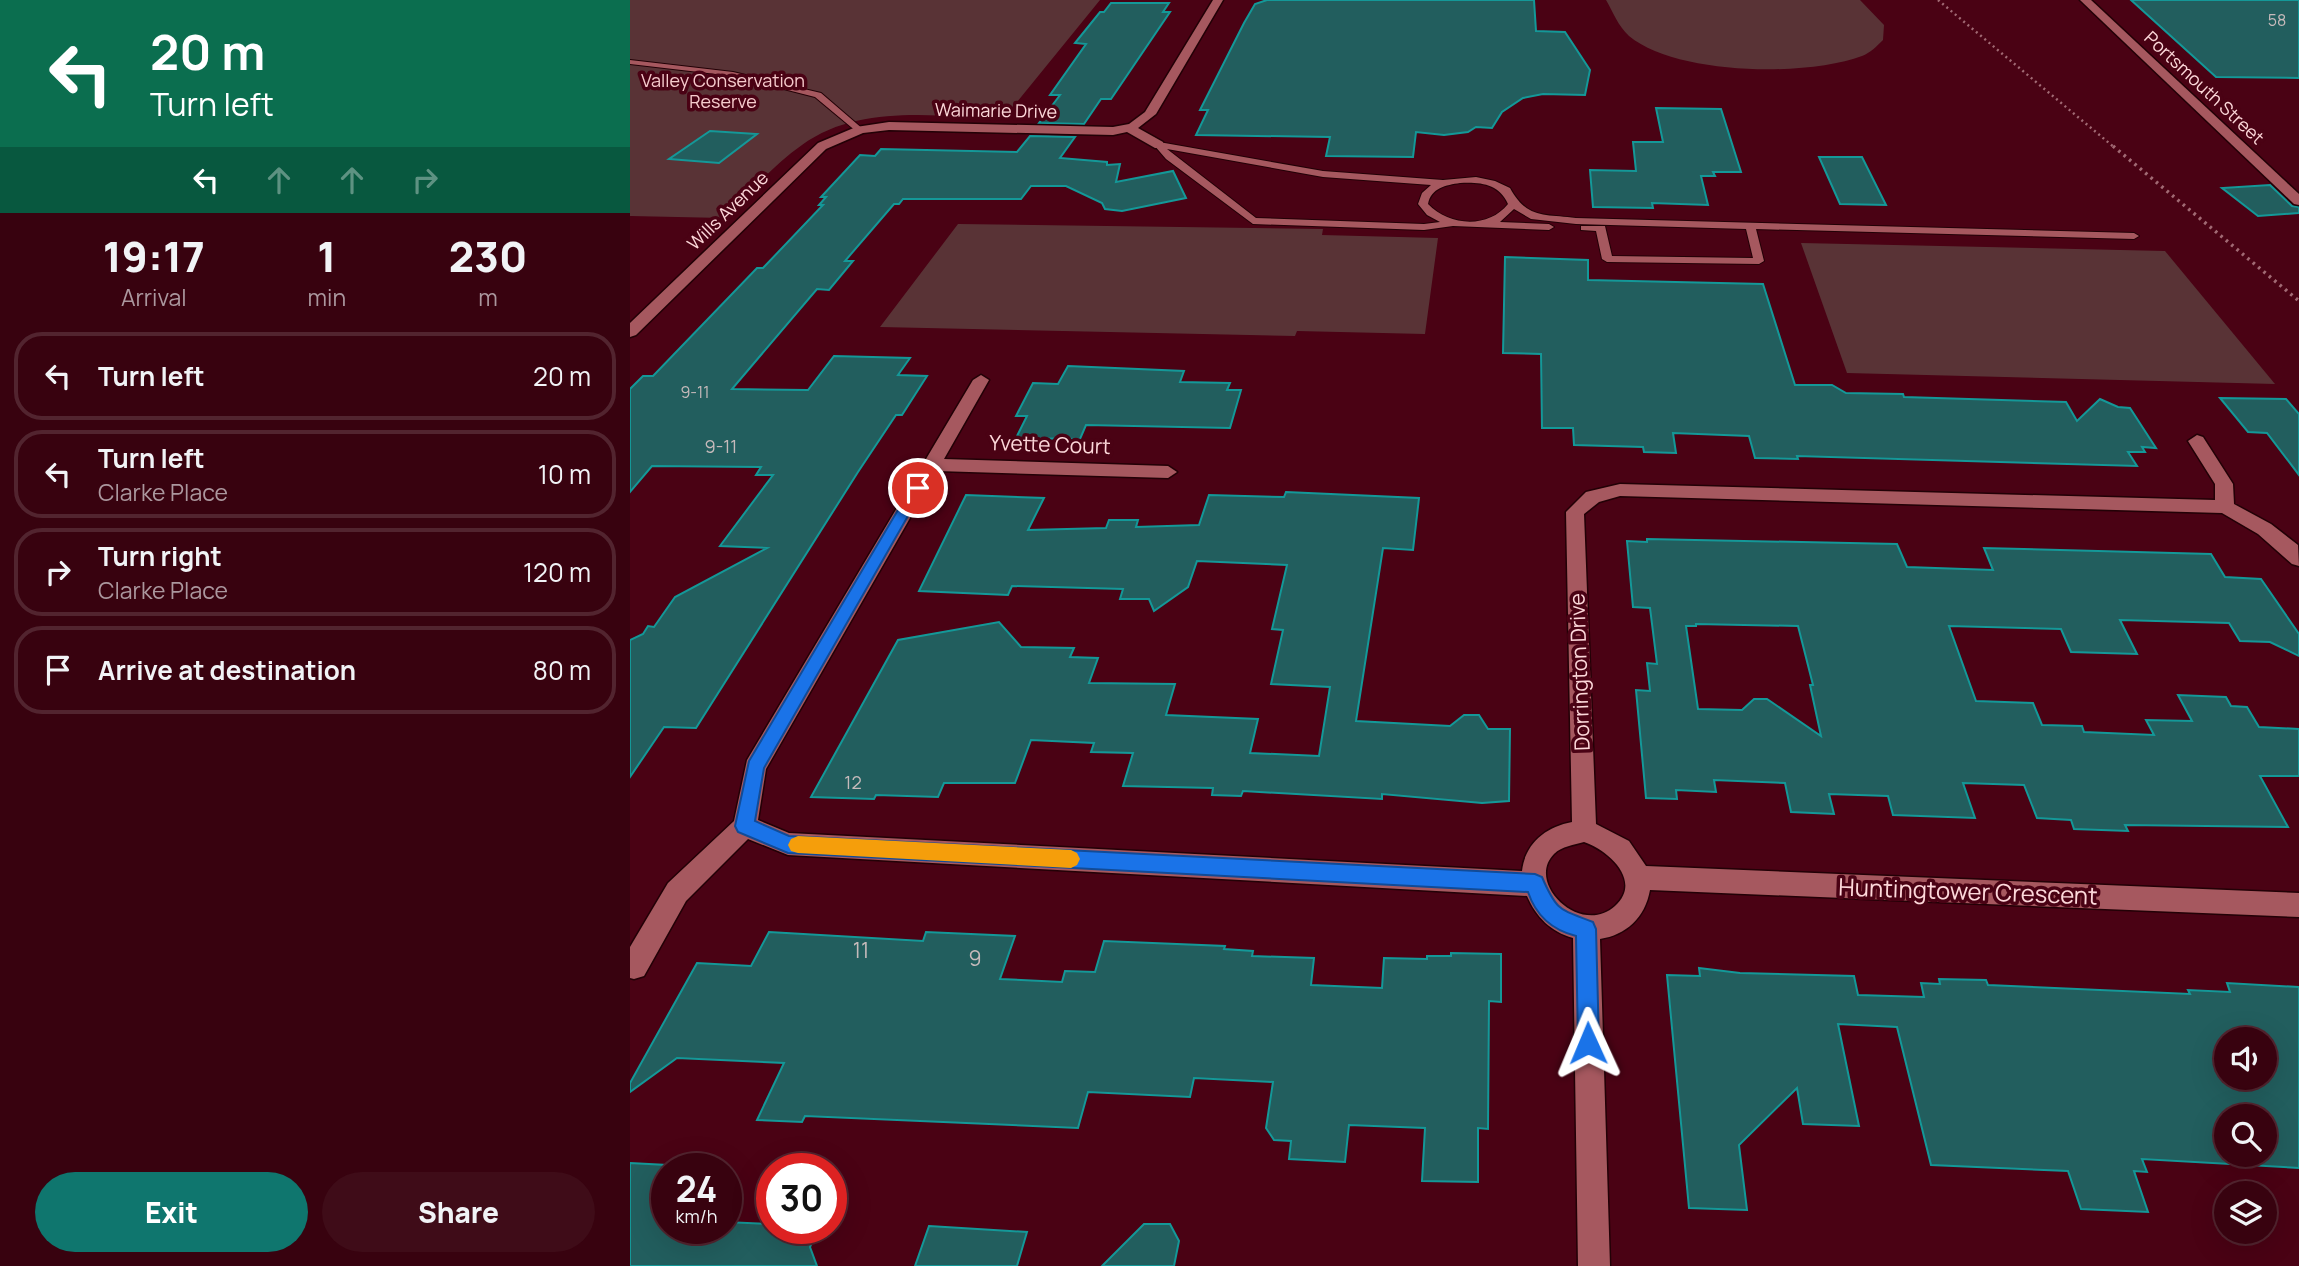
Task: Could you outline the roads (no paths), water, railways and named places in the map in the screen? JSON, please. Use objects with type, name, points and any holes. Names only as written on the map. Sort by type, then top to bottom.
[{"type":"street","points":[[1158,145],[1131,129],[1150,114],[1218,0]]},
{"type":"street","name":"Portsmouth Street","points":[[2085,0],[2299,201]]},
{"type":"street","name":"Waimarie Drive","points":[[860,130],[889,126],[1113,131],[1131,129]]},
{"type":"street","name":"Wills Avenue","points":[[630,332],[822,146],[860,130]]},
{"type":"street","points":[[634,966],[677,892],[744,826],[755,767],[981,380]]},
{"type":"street","points":[[2197,441],[2224,484],[2225,507],[2256,521],[2289,547],[2299,559]]},
{"type":"street","name":"Yvette Court","points":[[931,465],[1168,472]]},
{"type":"street","name":"Dorrington Drive","points":[[1584,831],[1575,512],[1593,497],[1620,490],[2225,507]]},
{"type":"street","points":[[744,826],[788,844],[1535,884]]},
{"type":"street","points":[[1584,831],[1601,835],[1617,844],[1629,856],[1638,878],[1636,895],[1629,910],[1616,922],[1599,928],[1586,929],[1567,924],[1552,915],[1541,900],[1535,884],[1534,873],[1538,857],[1548,844],[1562,835],[1584,831]]},
{"type":"street","name":"Huntingtower Crescent","points":[[1638,878],[2299,905]]},
{"type":"street","points":[[1586,929],[1594,1266]]},
{"type":"lane","points":[[630,62],[733,74],[818,95],[860,130]]},
{"type":"lane","points":[[1158,145],[1323,174],[1443,183]]},
{"type":"lane","points":[[1158,145],[1169,157],[1253,221],[1424,227],[1479,223],[1601,228],[1606,259],[1759,261],[1750,226]]},
{"type":"lane","points":[[1456,223],[1428,213],[1423,205],[1424,196],[1430,189],[1458,180],[1487,181],[1507,190],[1513,204],[1531,216],[1750,226],[2134,236]]},
{"type":"lane","points":[[1479,223],[1506,214],[1513,204]]},
{"type":"railway","points":[[1938,0],[2115,148]]},
{"type":"railway","points":[[2113,146],[2299,301]]},
{"type":"park label","name":"Valley Conservation Reserve","points":[[723,91]]}]
